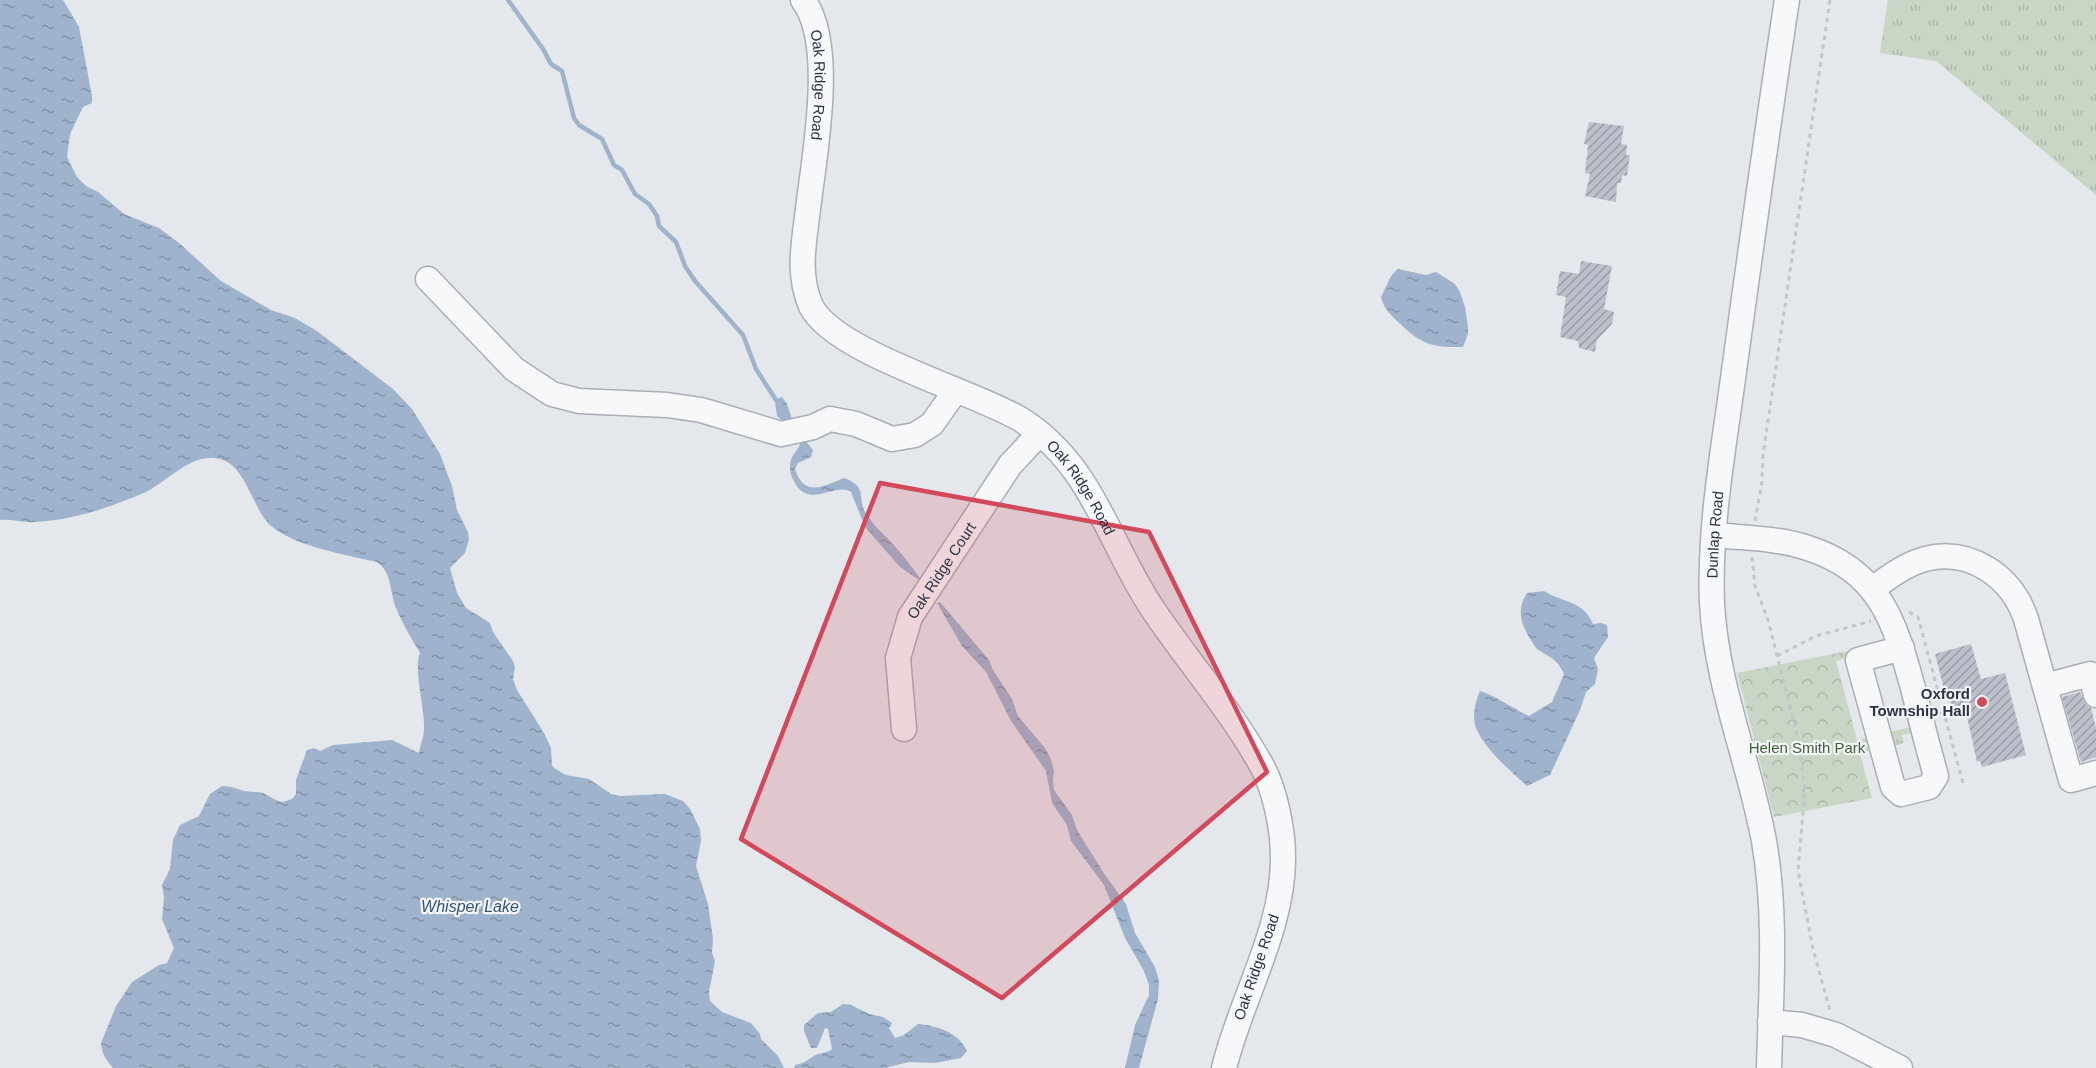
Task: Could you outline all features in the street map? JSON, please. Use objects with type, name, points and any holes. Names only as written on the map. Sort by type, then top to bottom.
[{"type":"street","name":"Oak Ridge Road","points":[[803,0],[808,6],[816,29],[821,57],[819,117],[801,263],[805,289],[812,309],[833,331],[875,354],[1019,419],[1056,447],[1079,475],[1150,604],[1224,706],[1264,771],[1278,817],[1283,855],[1281,889],[1269,936],[1237,1021],[1224,1068]]},
{"type":"street","name":"Dunlap Road","points":[[1769,1068],[1772,933],[1768,868],[1758,812],[1726,695],[1716,644],[1712,583],[1714,535],[1746,279],[1787,0]]},
{"type":"street","points":[[428,279],[514,369],[552,394],[579,401],[668,405],[700,410],[781,434],[830,419],[856,424],[892,439],[915,435],[932,424],[956,390]]},
{"type":"street","name":"Oak Ridge Court","points":[[904,729],[898,658],[910,617],[1010,465],[1039,434]]},
{"type":"street","points":[[1714,535],[1773,540],[1803,546],[1846,566],[1873,589],[1890,616],[1902,648],[1936,776],[1929,787],[1901,794],[1893,787],[1858,660],[1902,648]]},
{"type":"street","points":[[1873,589],[1908,566],[1933,557],[1962,558],[1989,570],[2011,589],[2022,606],[2071,780],[2096,772]]},
{"type":"street","points":[[2045,686],[2090,675],[2096,696]]},
{"type":"street","points":[[1770,1022],[1802,1025],[1836,1035],[1900,1068]]},
{"type":"path","points":[[1755,525],[1762,482],[1763,455],[1830,0]]},
{"type":"path","points":[[1752,555],[1755,586],[1768,620],[1796,730],[1804,782],[1798,863],[1814,949],[1836,1035]]},
{"type":"path","points":[[1908,611],[1918,617],[1940,699],[1930,702]]},
{"type":"path","points":[[1777,656],[1816,636],[1873,620]]},
{"type":"path","points":[[1934,716],[1944,713],[1963,783]]},
{"type":"highlighted area","points":[[880,483],[1149,532],[1267,772],[1002,998],[741,839]]},
{"type":"green space","points":[[1888,0],[2096,0],[2096,195],[1936,61],[1880,53]]},
{"type":"green space","name":"Helen Smith Park","points":[[1848,651],[1846,658],[1836,661],[1857,740],[1867,738],[1871,750],[1860,754],[1872,798],[1774,817],[1737,673]]},
{"type":"green space","points":[[1911,727],[1914,732],[1902,735],[1904,743],[1892,746],[1890,732]]},
{"type":"water","name":"Whisper Lake","points":[[0,0],[63,0],[79,27],[92,103],[83,107],[70,134],[67,157],[77,177],[86,186],[98,192],[124,214],[159,228],[221,281],[271,310],[295,318],[317,331],[393,389],[412,409],[440,454],[452,486],[457,510],[468,532],[469,539],[465,553],[450,568],[457,593],[466,608],[490,623],[493,632],[513,661],[515,667],[513,679],[517,690],[551,748],[552,765],[566,775],[589,779],[611,794],[620,796],[665,794],[683,801],[690,809],[700,829],[701,841],[696,866],[708,904],[713,939],[712,953],[715,961],[709,992],[710,1001],[722,1012],[751,1023],[760,1034],[761,1039],[778,1056],[784,1068],[113,1068],[108,1062],[103,1054],[101,1043],[116,1006],[132,982],[159,965],[167,963],[174,948],[162,919],[164,897],[162,885],[170,869],[173,840],[180,825],[199,816],[210,794],[222,786],[263,793],[283,802],[292,799],[296,794],[296,780],[307,750],[314,748],[320,751],[333,745],[392,740],[419,753],[424,729],[418,678],[420,653],[399,616],[386,572],[377,562],[306,544],[280,532],[264,518],[238,471],[223,460],[202,459],[182,468],[146,492],[92,512],[50,521],[0,520]]},
{"type":"water","points":[[1398,269],[1426,275],[1436,272],[1455,284],[1465,307],[1468,327],[1463,347],[1433,345],[1419,339],[1389,312],[1381,297],[1391,276]]},
{"type":"water","points":[[782,397],[787,404],[795,428],[813,450],[811,457],[798,463],[795,469],[799,478],[809,487],[822,486],[844,478],[856,485],[859,488],[865,512],[903,555],[920,578],[919,580],[900,567],[865,527],[851,492],[837,490],[813,495],[799,489],[792,477],[790,462],[800,444],[789,427],[777,416],[775,402]]},
{"type":"water","points":[[1544,591],[1584,610],[1593,624],[1607,625],[1608,637],[1594,658],[1598,669],[1595,684],[1586,692],[1550,775],[1527,786],[1486,745],[1476,728],[1474,719],[1480,691],[1529,716],[1552,702],[1564,674],[1556,661],[1537,649],[1526,631],[1521,615],[1522,604],[1527,593]]},
{"type":"water","points":[[940,602],[989,660],[1012,699],[1018,716],[1045,748],[1054,771],[1054,790],[1072,815],[1077,830],[1103,872],[1126,904],[1135,933],[1155,967],[1159,981],[1158,999],[1139,1068],[1125,1068],[1135,1025],[1149,995],[1149,985],[1144,971],[1125,938],[1104,885],[1071,841],[1067,825],[1052,803],[1046,771],[1011,721],[986,672],[962,646],[937,603]]},
{"type":"water","points":[[843,1004],[883,1017],[892,1023],[889,1028],[895,1038],[904,1035],[918,1024],[925,1025],[947,1031],[963,1044],[967,1051],[961,1058],[935,1063],[909,1062],[885,1068],[794,1068],[795,1065],[832,1049],[828,1029],[825,1028],[817,1048],[811,1048],[804,1025],[818,1013],[831,1012]]},
{"type":"building","points":[[1589,122],[1624,126],[1621,144],[1627,145],[1626,155],[1630,155],[1627,176],[1622,175],[1621,183],[1617,183],[1616,202],[1585,196],[1590,174],[1585,173],[1588,145],[1584,144]]},
{"type":"building","points":[[1581,261],[1612,266],[1604,309],[1614,312],[1612,324],[1597,340],[1595,352],[1579,348],[1578,341],[1560,337],[1566,297],[1556,295],[1560,271],[1579,274]]},
{"type":"building","name":"Oxford Township Hall","points":[[1971,644],[1981,679],[2005,673],[2026,755],[1982,767],[1980,761],[1977,762],[1966,712],[1954,715],[1948,692],[1945,693],[1935,654]]},
{"type":"building","points":[[2080,692],[2086,705],[2091,708],[2096,728],[2096,757],[2081,762],[2062,697]]},
{"type":"waterway","points":[[508,0],[551,64],[562,71],[574,118],[579,125],[602,139],[614,165],[622,170],[635,194],[649,204],[657,216],[659,226],[676,242],[685,266],[695,281],[743,335],[756,369],[776,400]]},
{"type":"place","name":"Oxford Township Hall","points":[[1982,702]]}]
